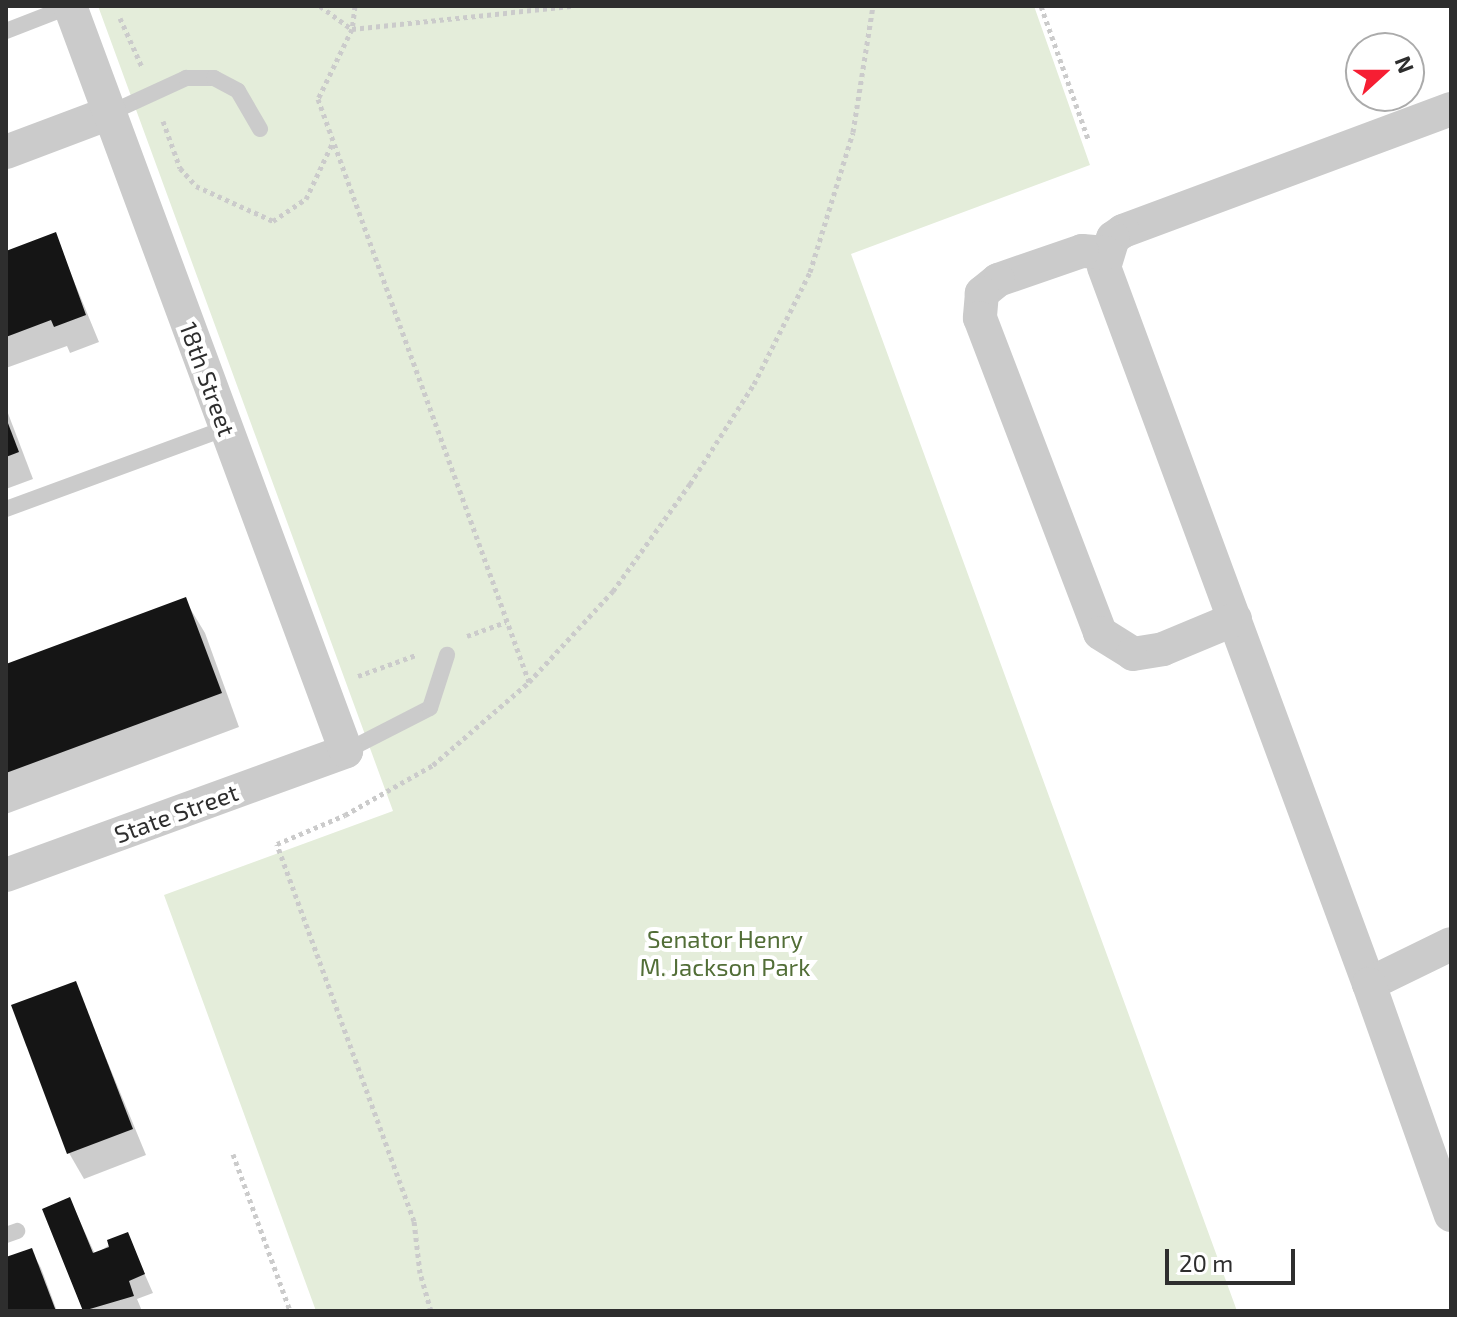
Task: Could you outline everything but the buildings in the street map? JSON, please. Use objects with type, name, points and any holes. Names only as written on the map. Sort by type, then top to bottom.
[{"type":"street","name":"18th Street","points":[[70,6],[346,751]]},
{"type":"street","points":[[1451,109],[1123,231],[1106,253],[1104,267],[1451,1215]]},
{"type":"street","points":[[6,152],[110,113]]},
{"type":"street","points":[[1106,253],[1082,251],[998,280],[982,293],[980,318],[1100,633],[1133,654],[1163,649],[1235,619]]},
{"type":"street","name":"State Street","points":[[6,875],[346,751]]},
{"type":"street","points":[[1369,984],[1451,944]]},
{"type":"lane","points":[[6,31],[70,6]]},
{"type":"lane","points":[[110,113],[152,90],[186,78],[214,78],[238,91],[260,129]]},
{"type":"lane","points":[[6,509],[226,428]]},
{"type":"lane","points":[[346,751],[430,708],[447,655]]},
{"type":"path","points":[[115,6],[152,90],[180,168],[196,186],[273,221],[306,199],[333,142]]},
{"type":"path","points":[[320,6],[352,29],[571,6]]},
{"type":"path","points":[[355,6],[352,29],[318,99],[529,682]]},
{"type":"path","points":[[431,1311],[420,1273],[414,1221],[277,844],[345,815],[433,765],[529,682],[613,591],[754,384],[810,272],[853,132],[873,6]]},
{"type":"path","points":[[1041,6],[1088,139]]},
{"type":"path","points":[[233,1154],[290,1311]]},
{"type":"green space","name":"Senator Henry M. Jackson Park","points":[[98,6],[1034,6],[1090,165],[851,254],[1237,1311],[316,1311],[164,895],[393,811]]}]
